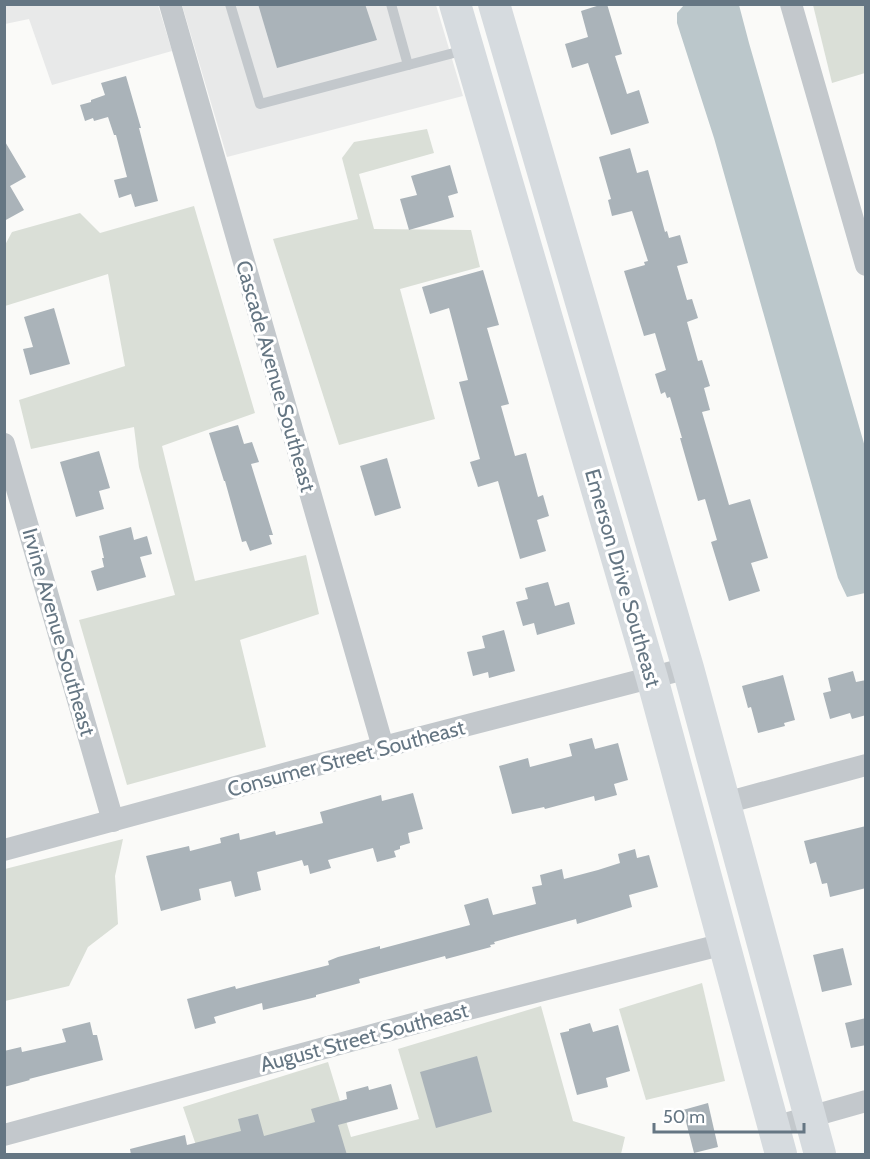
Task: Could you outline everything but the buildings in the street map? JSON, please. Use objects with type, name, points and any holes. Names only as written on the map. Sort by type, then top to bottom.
[{"type":"street","name":"Cascade Avenue Southeast","points":[[170,4],[383,747]]},
{"type":"street","name":"Emerson Drive Southeast","points":[[455,4],[652,678],[778,1141]]},
{"type":"street","name":"Emerson Drive Southeast","points":[[494,4],[688,668],[820,1155]]},
{"type":"street","points":[[791,4],[866,265]]},
{"type":"street","name":"Irvine Avenue Southeast","points":[[4,444],[113,821]]},
{"type":"street","name":"Consumer Street Southeast","points":[[4,850],[383,747],[688,668]]},
{"type":"street","points":[[725,803],[866,765]]},
{"type":"street","name":"August Street Southeast","points":[[4,1135],[457,1012],[724,944]]},
{"type":"street","points":[[778,1141],[810,1116],[866,1101]]},
{"type":"lane","points":[[230,4],[260,104],[468,49]]},
{"type":"lane","points":[[391,4],[408,65]]},
{"type":"shaded area","points":[[5,5],[158,5],[172,51],[52,85],[29,19],[5,24]]},
{"type":"shaded area","points":[[182,5],[436,5],[463,96],[227,157]]},
{"type":"shaded area","points":[[684,5],[739,5],[865,447],[865,593],[847,597],[838,578],[714,138],[677,23],[677,13]]},
{"type":"shaded area","points":[[813,5],[865,5],[865,73],[832,83]]},
{"type":"shaded area","points":[[427,129],[434,153],[359,174],[374,229],[471,230],[480,267],[400,289],[435,419],[339,445],[273,239],[358,219],[342,158],[354,142]]},
{"type":"shaded area","points":[[194,206],[255,413],[162,446],[195,581],[306,555],[319,614],[240,640],[266,747],[127,785],[79,620],[175,595],[139,467],[134,427],[31,449],[19,400],[125,366],[108,274],[5,306],[5,245],[12,232],[80,213],[100,233]]},
{"type":"shaded area","points":[[123,839],[115,876],[118,924],[88,947],[69,986],[5,1001],[5,869]]},
{"type":"shaded area","points":[[702,983],[725,1081],[646,1100],[619,1009]]},
{"type":"shaded area","points":[[541,1006],[573,1121],[625,1137],[621,1154],[199,1154],[183,1107],[328,1062],[351,1137],[419,1119],[398,1049]]}]
